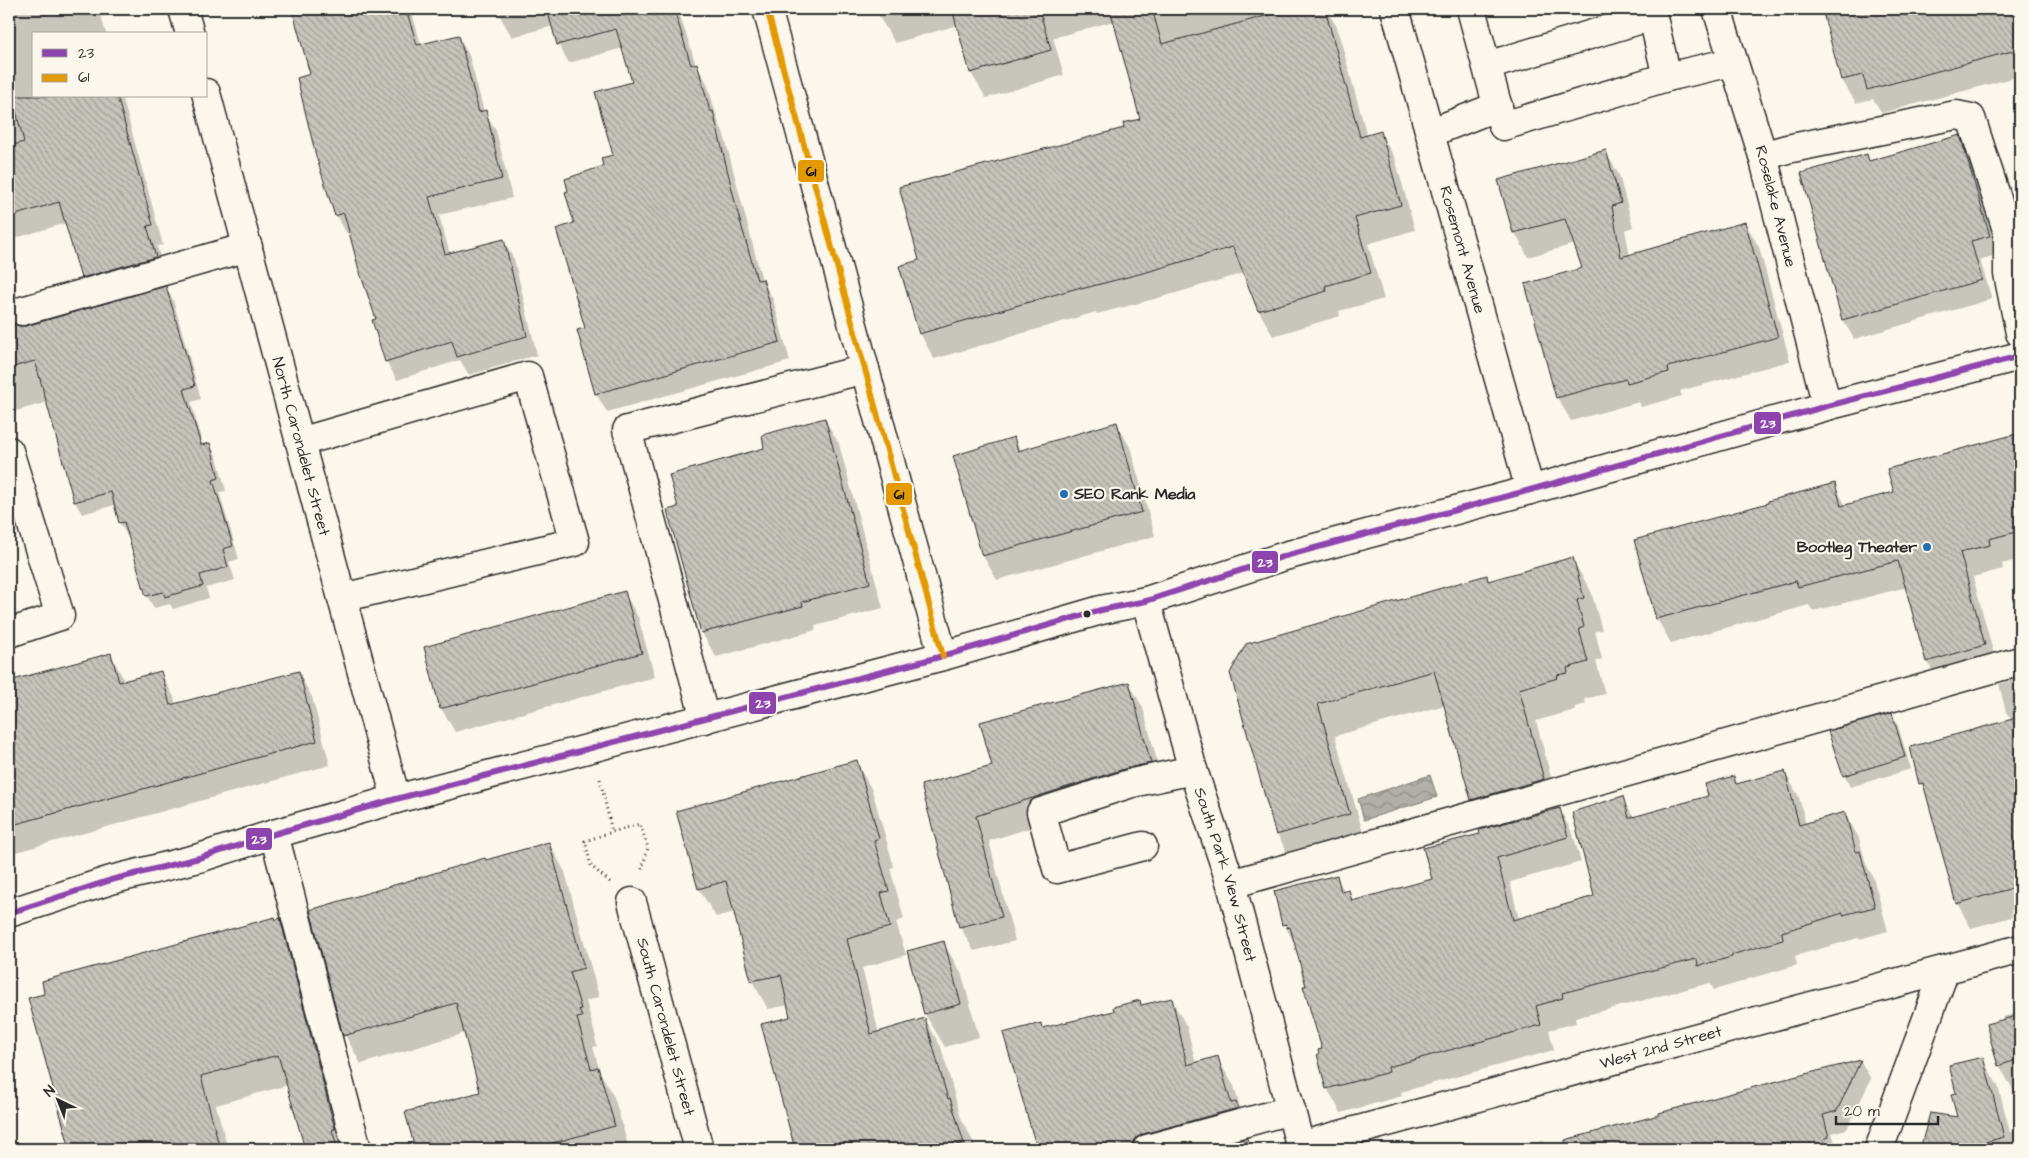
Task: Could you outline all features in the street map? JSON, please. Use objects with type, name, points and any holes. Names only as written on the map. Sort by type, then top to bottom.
[{"type":"street","points":[[183,9],[189,32]]},
{"type":"street","points":[[767,9],[943,656]]},
{"type":"street","name":"Rosemont Avenue","points":[[1395,9],[1530,490]]},
{"type":"street","points":[[1471,9],[1500,116]]},
{"type":"street","name":"Roselake Avenue","points":[[1718,9],[1732,62],[1762,156],[1827,406]]},
{"type":"street","points":[[1487,66],[1652,12],[1667,77]]},
{"type":"street","points":[[1430,133],[1732,62]]},
{"type":"street","name":"North Carondelet Street","points":[[207,98],[396,799]]},
{"type":"street","points":[[1762,156],[1787,149],[1956,115],[1971,118],[2014,231],[2008,274],[2020,333]]},
{"type":"street","points":[[22,311],[248,247]]},
{"type":"street","points":[[9,913],[111,880],[200,858],[274,834],[396,799],[943,656],[1101,610],[1146,601],[1285,556],[1530,490],[1827,406],[2020,356]]},
{"type":"street","points":[[705,719],[627,430],[865,368]]},
{"type":"street","points":[[300,442],[528,376],[575,542],[342,598]]},
{"type":"street","points":[[9,451],[60,616],[9,633]]},
{"type":"street","name":"South Park View Street","points":[[1146,601],[1193,770],[1230,884],[1301,1148]]},
{"type":"street","points":[[1230,884],[2020,661]]},
{"type":"street","points":[[1143,846],[1058,869],[1042,812],[1132,783],[1193,770]]},
{"type":"street","points":[[274,834],[357,1149]]},
{"type":"street","name":"South Carondelet Street","points":[[632,902],[699,1149]]},
{"type":"street","name":"West 2nd Street","points":[[1301,1148],[2020,949]]},
{"type":"street","points":[[1880,1149],[1945,970]]},
{"type":"street","points":[[1147,1149],[1291,1110]]},
{"type":"path","points":[[592,747],[612,832]]},
{"type":"path","points":[[640,824],[648,848],[632,902],[591,866],[585,841],[612,832],[640,824]]},
{"type":"water","points":[[1430,775],[1437,797],[1364,820],[1358,799]]},
{"type":"building","points":[[292,9],[406,9],[417,45],[459,35],[479,112],[486,110],[502,179],[429,197],[445,254],[504,239],[527,336],[457,357],[452,341],[385,362],[372,320],[376,319],[359,270],[344,213],[335,216],[316,156],[297,78],[310,74]]},
{"type":"building","points":[[547,9],[674,9],[691,65],[697,63],[710,111],[713,111],[737,210],[757,280],[763,279],[780,342],[595,394],[577,330],[585,328],[556,229],[574,223],[565,192],[568,191],[565,179],[603,166],[601,158],[613,155],[595,92],[632,82],[616,29],[557,45]]},
{"type":"building","points":[[952,9],[1039,9],[1051,50],[970,73]]},
{"type":"building","points":[[1110,9],[1152,9],[1162,44],[1291,9],[1325,9],[1360,137],[1381,131],[1401,205],[1355,218],[1371,273],[1325,286],[1327,291],[1258,311],[1233,247],[1147,272],[1081,289],[1081,287],[919,334],[899,266],[919,260],[899,187],[1124,128],[1123,123],[1140,119]]},
{"type":"building","points":[[1822,9],[2020,9],[2020,49],[1867,90],[1863,75],[1841,80]]},
{"type":"building","points":[[12,96],[32,96],[32,98],[118,98],[153,225],[147,226],[156,257],[81,278],[59,202],[9,217],[9,146],[24,142]]},
{"type":"building","points":[[1960,135],[1990,236],[1971,241],[1982,280],[1842,320],[1801,173],[1867,154],[1869,161]]},
{"type":"building","points":[[1606,150],[1621,203],[1612,206],[1621,257],[1745,222],[1778,337],[1668,367],[1669,372],[1627,383],[1626,379],[1556,398],[1525,284],[1582,268],[1565,219],[1513,233],[1498,180]]},
{"type":"building","points":[[166,286],[195,386],[184,389],[201,445],[210,443],[219,478],[213,480],[233,546],[223,549],[228,567],[200,575],[203,586],[165,597],[163,592],[146,596],[124,522],[119,523],[111,492],[74,502],[35,361],[9,368],[9,322],[19,326],[26,326]]},
{"type":"building","points":[[825,418],[870,583],[802,602],[803,606],[701,633],[667,510],[678,507],[669,475],[764,448],[762,435]]},
{"type":"building","points":[[1117,422],[1142,512],[982,556],[953,456],[1014,437],[1018,451]]},
{"type":"building","points":[[2020,433],[2020,531],[1989,539],[1990,545],[1960,552],[1985,645],[1926,662],[1898,561],[1798,587],[1796,581],[1656,619],[1634,540],[1835,483],[1841,506],[1894,492],[1887,469]]},
{"type":"building","points":[[1573,557],[1584,598],[1577,600],[1584,627],[1579,629],[1588,662],[1567,668],[1568,673],[1557,675],[1558,678],[1519,689],[1544,779],[1471,800],[1434,671],[1318,704],[1350,814],[1276,835],[1230,673],[1246,644],[1487,575],[1488,581]]},
{"type":"building","points":[[625,591],[642,653],[440,709],[424,647]]},
{"type":"building","points":[[111,653],[119,682],[161,671],[170,705],[299,671],[317,741],[9,826],[9,681]]},
{"type":"building","points":[[1129,682],[1151,763],[1127,768],[976,816],[1002,917],[959,927],[921,785],[992,766],[980,722]]},
{"type":"building","points":[[1892,713],[1905,757],[1843,776],[1828,731]]},
{"type":"building","points":[[2020,717],[2020,886],[1956,904],[1923,783],[1919,784],[1910,747]]},
{"type":"building","points":[[857,760],[879,838],[874,840],[889,891],[881,893],[890,927],[847,939],[871,1034],[925,1018],[948,1099],[950,1098],[964,1143],[943,1149],[795,1149],[761,1024],[790,1017],[781,975],[751,981],[726,881],[698,889],[676,811]]},
{"type":"building","points":[[1785,771],[1799,825],[1845,812],[1856,852],[1860,851],[1875,907],[1843,915],[1843,913],[1782,932],[1783,940],[1731,955],[1732,957],[1698,966],[1697,959],[1562,993],[1563,998],[1536,1006],[1541,1025],[1388,1067],[1389,1072],[1326,1089],[1317,1054],[1319,1054],[1318,1050],[1322,1049],[1303,986],[1306,986],[1290,927],[1287,928],[1286,924],[1282,925],[1274,891],[1337,875],[1341,892],[1349,890],[1352,901],[1432,879],[1423,848],[1480,834],[1479,830],[1560,808],[1568,837],[1497,858],[1513,920],[1594,896],[1572,812],[1623,796],[1629,818],[1708,796],[1705,784],[1734,776],[1736,784]]},
{"type":"building","points":[[549,842],[584,968],[570,972],[581,1009],[579,1009],[582,1017],[577,1018],[591,1069],[598,1067],[615,1126],[531,1149],[415,1149],[405,1112],[480,1092],[456,1003],[343,1036],[310,910],[485,858],[486,860]]},
{"type":"building","points":[[275,917],[276,920],[280,918],[335,1129],[332,1130],[338,1149],[305,1149],[278,1055],[201,1076],[220,1149],[70,1149],[28,998],[44,994],[42,981]]},
{"type":"building","points":[[944,941],[961,1004],[924,1014],[907,951]]},
{"type":"building","points":[[1172,998],[1187,1065],[1218,1056],[1231,1103],[1236,1102],[1238,1108],[1143,1134],[1136,1138],[1132,1149],[1037,1149],[1003,1033],[1041,1023],[1042,1028],[1114,1011],[1113,1007],[1140,1000],[1141,1005]]},
{"type":"building","points":[[2020,1015],[2020,1059],[1998,1066],[1986,1024]]},
{"type":"building","points":[[1983,1057],[2004,1137],[1960,1149],[1920,1149],[1930,1113],[1957,1117],[1951,1094],[1956,1093],[1949,1065]]},
{"type":"building","points":[[1861,1060],[1837,1111],[1823,1115],[1829,1137],[1824,1139],[1827,1149],[1566,1149],[1565,1140],[1758,1086]]},
{"type":"building","points":[[1247,1138],[1248,1141],[1241,1143],[1243,1149],[1206,1149]]},
{"type":"transit line","name":"61","points":[[767,9],[943,656]]},
{"type":"transit line","name":"23","points":[[9,913],[111,880],[199,858],[396,799],[943,656],[1101,610],[1146,601],[1285,556],[1530,490],[1827,406],[2020,356]]},
{"type":"place","name":"SEO Rank Media","points":[[1064,494]]},
{"type":"place","name":"Bootleg Theater","points":[[1927,547]]}]
